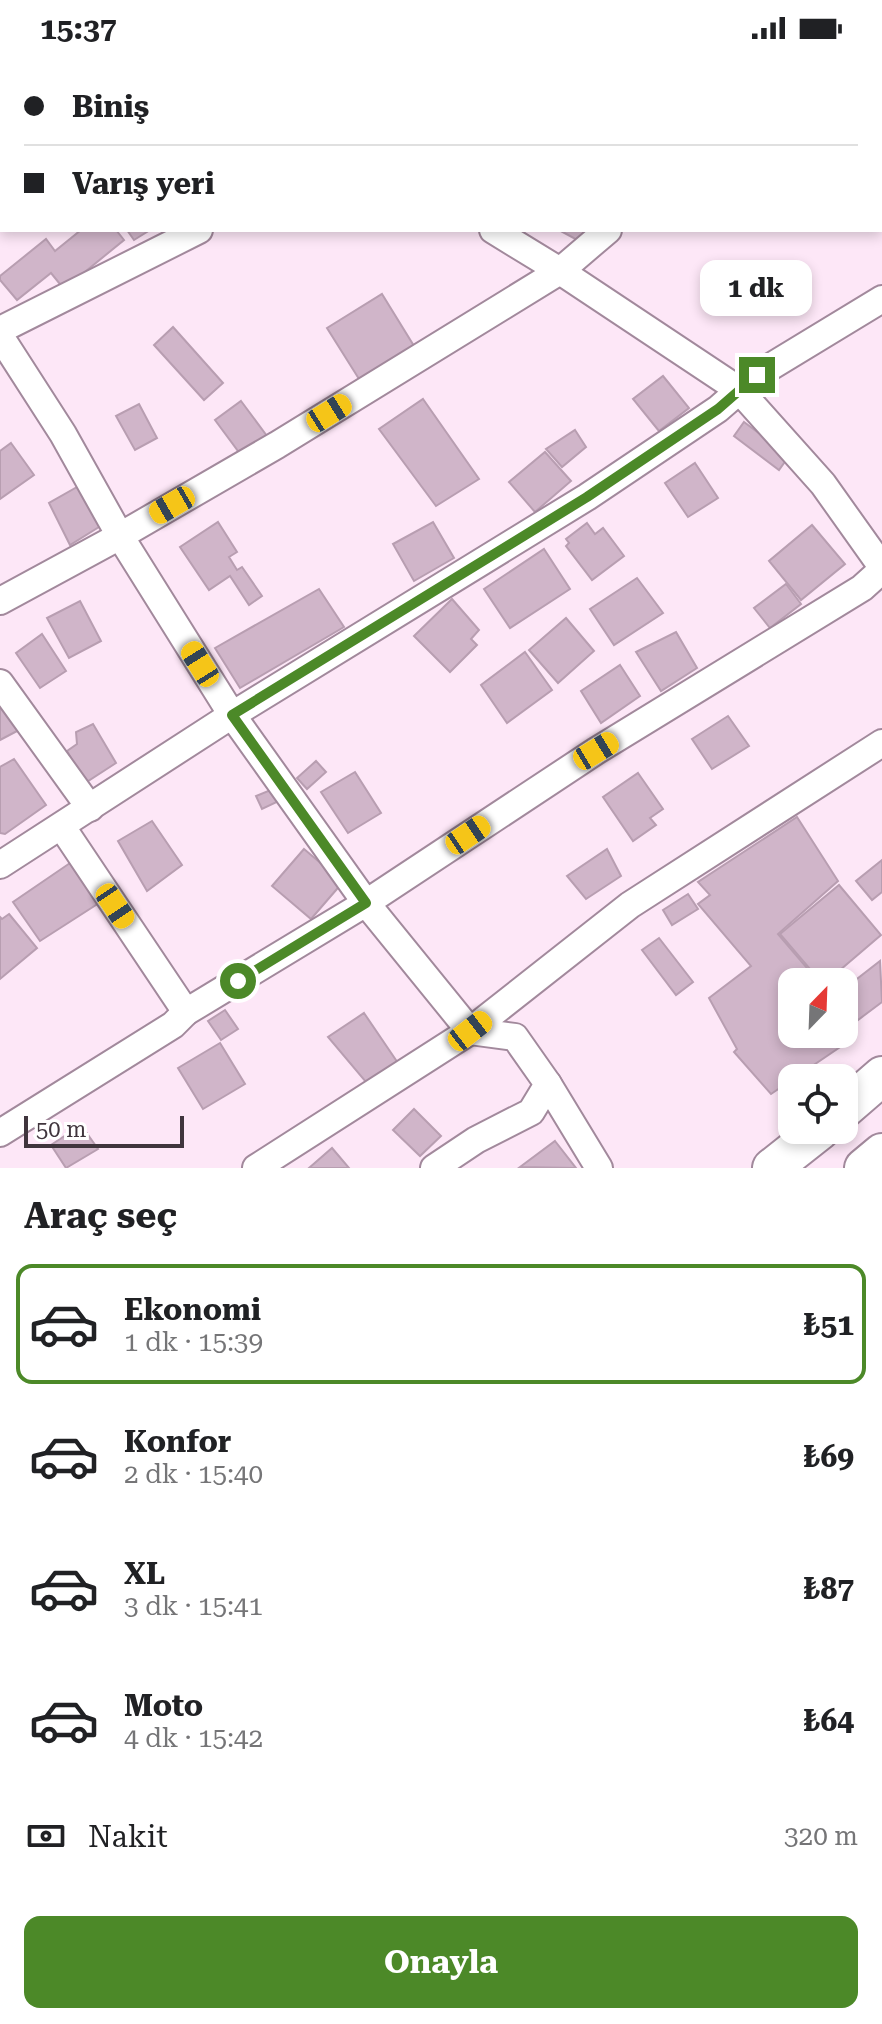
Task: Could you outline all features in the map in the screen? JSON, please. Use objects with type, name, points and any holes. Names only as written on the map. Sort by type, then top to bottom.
[{"type":"highway","points":[[858,1097],[882,1076]]},
{"type":"highway","points":[[772,1168],[802,1144]]},
{"type":"highway","points":[[864,1168],[882,1153]]},
{"type":"street","points":[[0,330],[195,232]]},
{"type":"street","points":[[0,1133],[173,1025],[186,1012],[366,903],[596,751],[862,588],[882,569],[823,484],[739,390],[496,232]]},
{"type":"street","points":[[0,601],[277,445],[560,271],[606,232]]},
{"type":"street","points":[[0,865],[232,715],[587,497],[718,409],[757,375],[882,299]]},
{"type":"street","points":[[0,336],[63,434],[120,536],[232,715],[366,903],[470,1031],[515,1037],[548,1084],[599,1168]]},
{"type":"street","points":[[0,683],[90,808]]},
{"type":"street","points":[[256,1168],[470,1031],[630,905],[882,743]]},
{"type":"street","points":[[62,827],[186,1012]]},
{"type":"street","points":[[434,1168],[476,1140],[531,1112],[548,1084]]},
{"type":"building","points":[[79,232],[118,232],[124,240],[64,289],[51,273],[17,300],[0,280],[0,276],[46,239],[55,251]]},
{"type":"building","points":[[128,232],[147,232],[134,240]]},
{"type":"building","points":[[563,232],[585,232],[579,241]]},
{"type":"building","points":[[382,294],[414,346],[359,379],[327,328]]},
{"type":"building","points":[[173,327],[223,383],[204,400],[154,345]]},
{"type":"building","points":[[663,376],[689,408],[659,431],[633,399]]},
{"type":"building","points":[[423,399],[479,479],[436,506],[379,429]]},
{"type":"building","points":[[241,401],[267,436],[241,455],[215,420]]},
{"type":"building","points":[[139,404],[157,438],[135,450],[116,416]]},
{"type":"building","points":[[744,422],[789,456],[779,470],[734,436]]},
{"type":"building","points":[[575,430],[586,447],[562,467],[546,449]]},
{"type":"building","points":[[11,443],[34,475],[0,499],[0,451]]},
{"type":"building","points":[[545,452],[571,481],[535,512],[509,482]]},
{"type":"building","points":[[695,463],[718,498],[688,517],[665,483]]},
{"type":"building","points":[[84,483],[107,522],[70,545],[49,503]]},
{"type":"building","points":[[218,522],[237,552],[229,557],[237,570],[242,567],[262,596],[249,605],[230,576],[209,590],[180,547]]},
{"type":"building","points":[[433,522],[454,558],[414,581],[393,544]]},
{"type":"building","points":[[587,523],[595,534],[603,528],[624,556],[592,580],[566,546],[569,543],[566,539]]},
{"type":"building","points":[[812,525],[845,564],[801,600],[769,561]]},
{"type":"building","points":[[544,549],[570,589],[510,628],[484,589]]},
{"type":"building","points":[[637,578],[663,613],[614,645],[590,609]]},
{"type":"building","points":[[786,584],[801,604],[770,628],[754,608]]},
{"type":"building","points":[[319,589],[344,627],[240,688],[215,648]]},
{"type":"building","points":[[452,599],[479,630],[471,639],[477,645],[450,672],[414,636]]},
{"type":"building","points":[[80,601],[101,641],[69,658],[47,618]]},
{"type":"building","points":[[566,618],[594,651],[558,683],[529,650]]},
{"type":"building","points":[[676,632],[697,668],[661,691],[636,652]]},
{"type":"building","points":[[42,634],[66,671],[40,688],[16,653]]},
{"type":"building","points":[[525,652],[552,690],[507,723],[481,685]]},
{"type":"building","points":[[620,665],[640,696],[601,723],[581,691]]},
{"type":"building","points":[[0,695],[19,730],[0,740]]},
{"type":"building","points":[[728,716],[749,746],[712,769],[692,739]]},
{"type":"building","points":[[93,724],[116,763],[85,783],[67,751],[77,744],[76,732]]},
{"type":"building","points":[[14,759],[46,805],[5,834],[0,833],[0,767]]},
{"type":"building","points":[[316,761],[326,772],[307,789],[297,778]]},
{"type":"building","points":[[355,772],[381,813],[348,833],[321,792]]},
{"type":"building","points":[[638,773],[663,809],[650,818],[656,825],[633,841],[603,797]]},
{"type":"building","points":[[278,787],[283,799],[262,809],[256,796]]},
{"type":"building","points":[[797,817],[838,881],[778,934],[807,968],[778,968],[778,1048],[839,1048],[815,1064],[778,1064],[778,1089],[771,1094],[734,1052],[737,1049],[709,998],[751,966],[698,904],[710,895],[698,882]]},
{"type":"building","points":[[152,821],[182,865],[147,891],[118,841]]},
{"type":"building","points":[[304,849],[343,882],[311,919],[272,886]]},
{"type":"building","points":[[607,849],[621,876],[586,899],[567,876]]},
{"type":"building","points":[[882,860],[882,892],[872,900],[856,881]]},
{"type":"building","points":[[70,863],[99,903],[40,941],[13,902]]},
{"type":"building","points":[[839,885],[881,935],[842,968],[809,968],[780,934]]},
{"type":"building","points":[[688,894],[698,909],[672,925],[663,910]]},
{"type":"building","points":[[9,914],[37,948],[0,979],[0,917],[2,919]]},
{"type":"building","points":[[659,938],[693,982],[676,995],[642,950]]},
{"type":"building","points":[[880,961],[882,1002],[858,1020],[858,978]]},
{"type":"building","points":[[225,1010],[238,1029],[221,1040],[208,1021]]},
{"type":"building","points":[[364,1013],[400,1066],[371,1088],[328,1037]]},
{"type":"building","points":[[220,1043],[245,1084],[203,1109],[178,1068]]},
{"type":"building","points":[[414,1109],[441,1136],[420,1156],[393,1130]]},
{"type":"building","points":[[81,1125],[98,1149],[66,1168],[51,1145]]},
{"type":"building","points":[[555,1141],[576,1168],[520,1167]]},
{"type":"building","points":[[332,1148],[349,1168],[309,1168]]},
{"type":"route","points":[[238,981],[366,903],[232,715],[587,497],[718,409],[757,375]]}]
